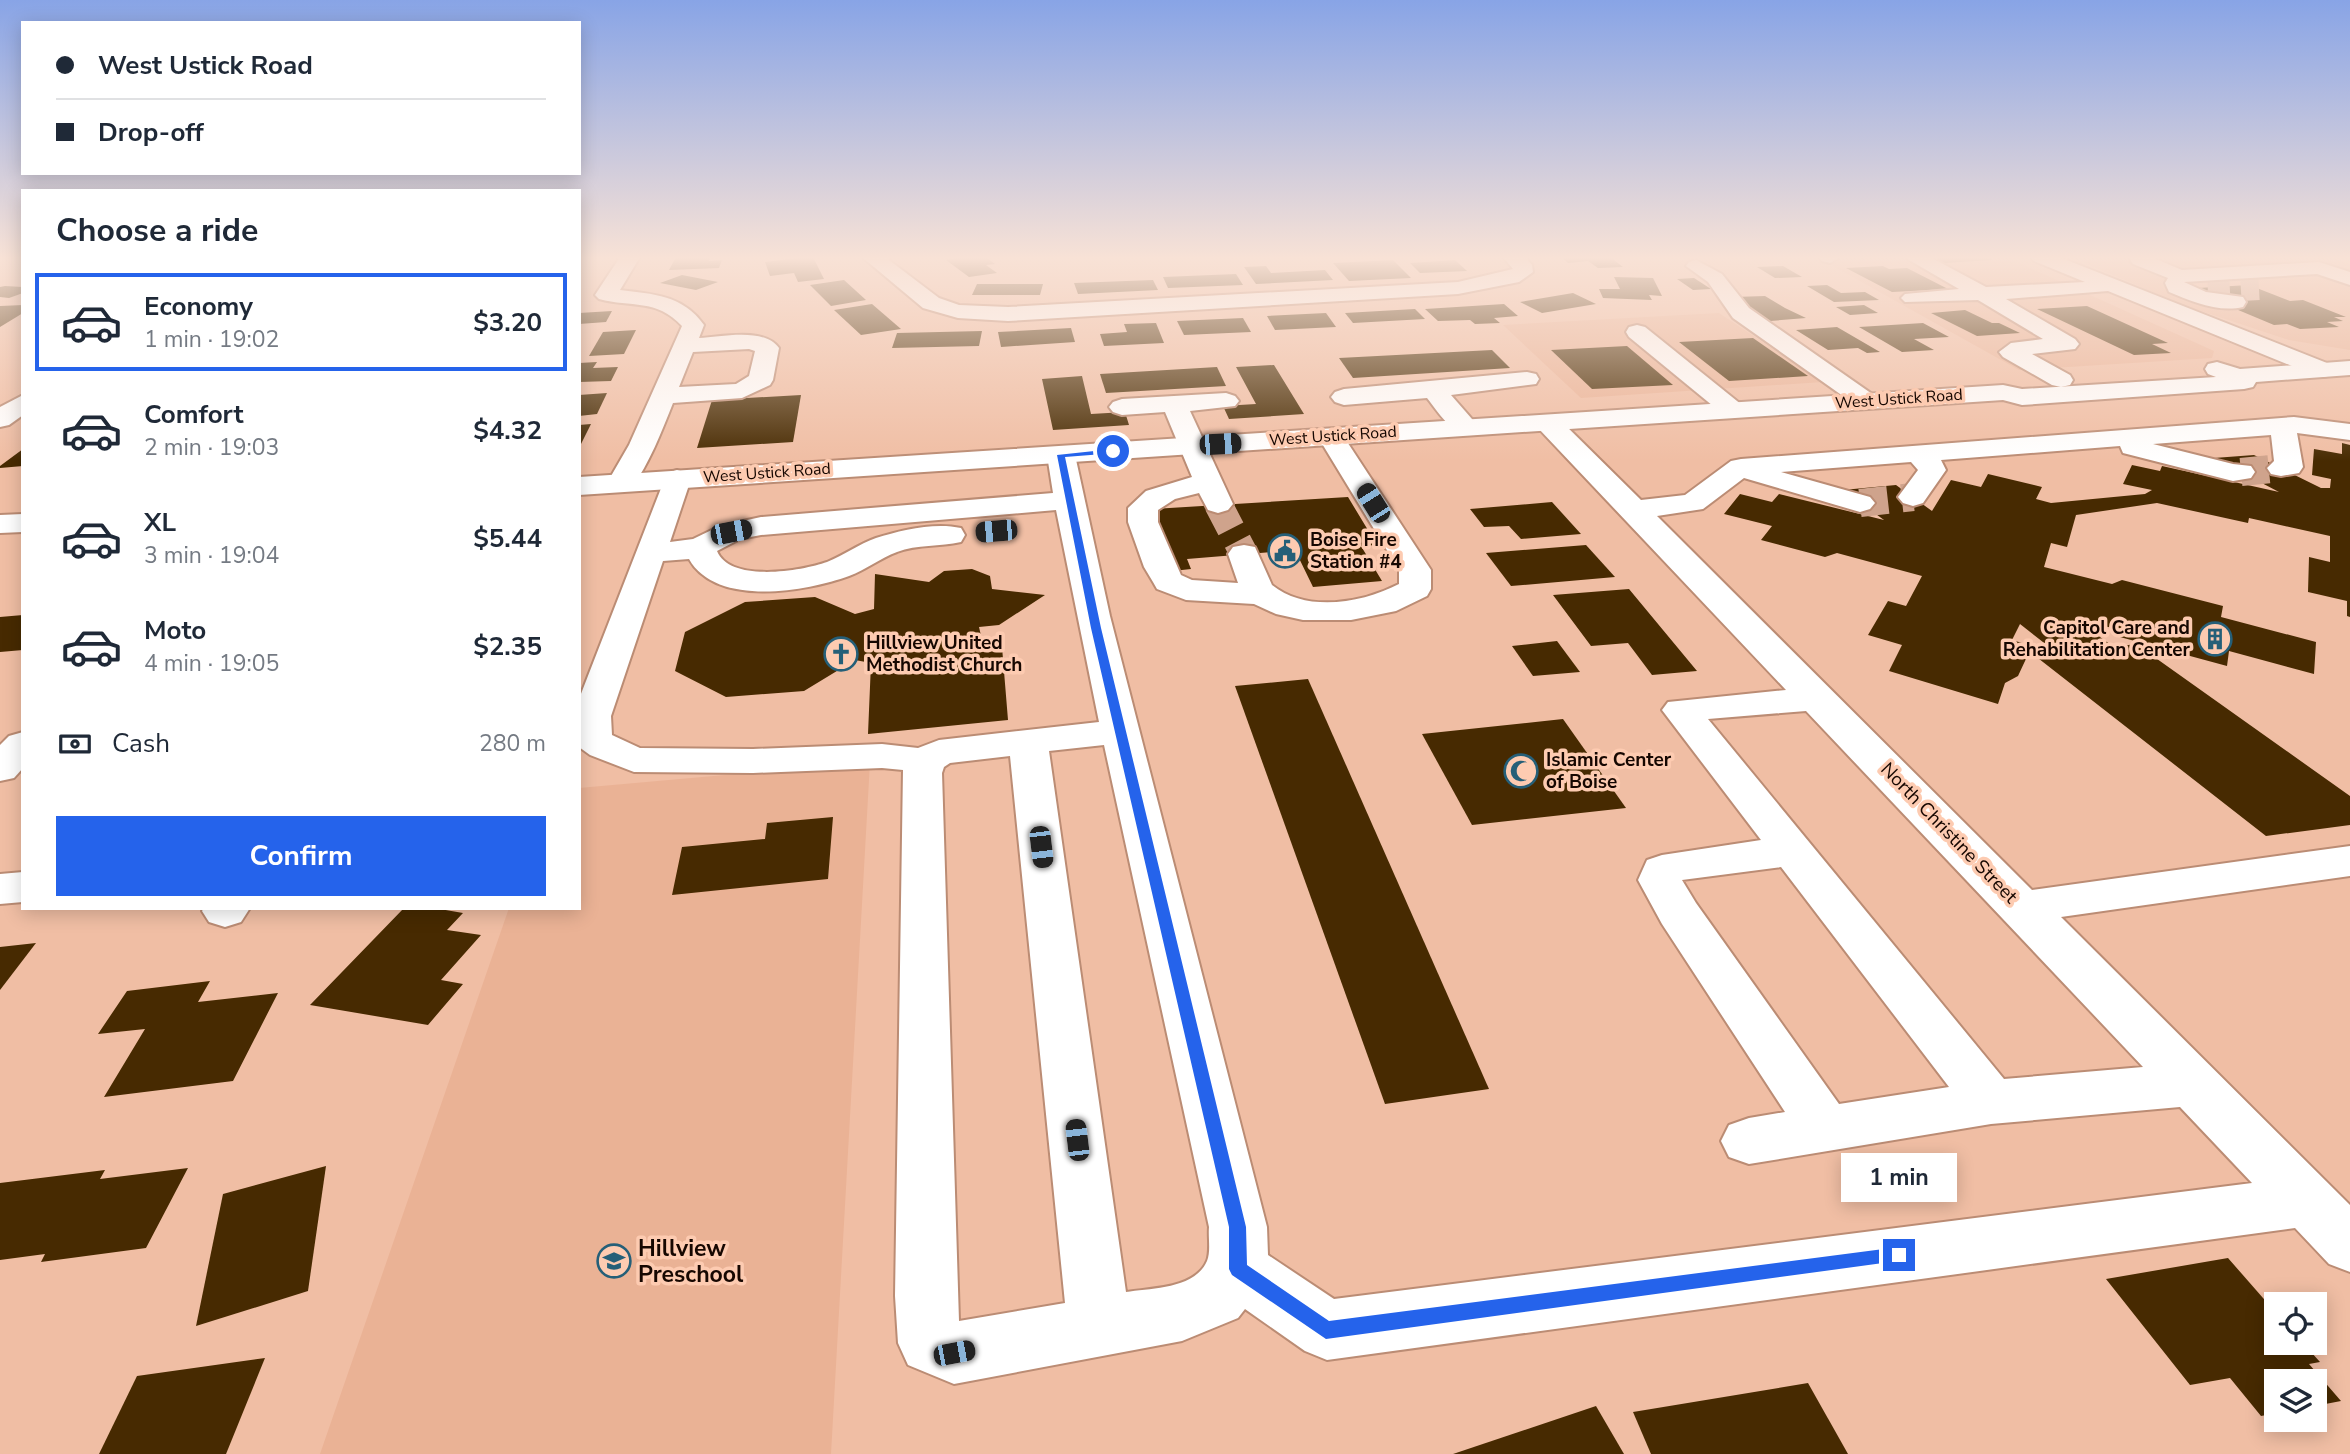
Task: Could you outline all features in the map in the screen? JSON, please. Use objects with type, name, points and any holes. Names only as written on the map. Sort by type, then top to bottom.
[{"type":"street","points":[[621,483],[643,445],[692,325]]},
{"type":"street","points":[[1758,325],[1866,401]]},
{"type":"street","points":[[2042,325],[2067,344],[2018,348],[2011,352],[2060,380]]},
{"type":"street","points":[[2234,325],[2323,370],[2350,379]]},
{"type":"street","points":[[1637,332],[1733,410]]},
{"type":"street","points":[[663,396],[742,391],[761,380],[767,348],[752,342],[684,346]]},
{"type":"street","name":"West Ustick Road","points":[[2003,392],[1998,384],[2217,369],[2238,376],[2350,368]]},
{"type":"street","name":"West Ustick Road","points":[[581,486],[2003,392],[2022,397],[2244,382],[2238,376]]},
{"type":"street","points":[[1345,397],[1527,379]]},
{"type":"street","points":[[1433,390],[1466,428]]},
{"type":"street","points":[[1122,407],[1226,401]]},
{"type":"street","points":[[0,419],[21,403]]},
{"type":"street","points":[[1174,404],[1213,493],[1166,492],[1151,499],[1143,508],[1143,522],[1160,567],[1170,582],[1186,590],[1261,593],[1281,604],[1300,609],[1337,611],[1382,604],[1415,589],[1415,570],[1331,437]]},
{"type":"street","name":"North Christine Street","points":[[1548,423],[2350,1245]]},
{"type":"street","points":[[1633,510],[1693,503],[1741,467],[2283,426],[2350,432]]},
{"type":"street","points":[[2281,468],[2289,467],[2283,426]]},
{"type":"street","points":[[2104,439],[2233,473],[2241,472]]},
{"type":"street","points":[[1913,497],[1932,470],[1928,461],[1916,453]]},
{"type":"street","points":[[1061,455],[1121,732],[1238,1227],[1238,1269],[1216,1298],[1182,1311],[954,1353],[930,1343],[926,1296],[922,773],[926,761],[939,752],[1121,732]]},
{"type":"street","points":[[1741,467],[1761,477],[1860,503]]},
{"type":"street","points":[[677,479],[592,716],[593,739],[604,747],[634,760],[753,761],[882,756],[926,761]]},
{"type":"street","points":[[700,548],[707,563],[716,571],[732,577],[763,582],[822,575],[884,546],[917,538],[1072,512]]},
{"type":"street","points":[[652,553],[700,548],[731,532],[761,526],[1072,512]]},
{"type":"street","points":[[0,524],[21,523]]},
{"type":"street","points":[[1244,554],[1261,593]]},
{"type":"street","points":[[1818,699],[1681,709],[1992,1102]]},
{"type":"street","points":[[1028,741],[1100,1326]]},
{"type":"street","points":[[0,769],[21,746]]},
{"type":"street","points":[[1793,851],[1678,865],[1663,871],[1660,880],[1678,913],[1826,1129]]},
{"type":"street","points":[[2022,907],[2350,861]]},
{"type":"street","points":[[0,889],[21,887]]},
{"type":"street","points":[[1749,1141],[1992,1102],[2195,1084]]},
{"type":"street","points":[[1238,1269],[1326,1330],[2307,1201]]},
{"type":"shaded area","points":[[1503,325],[1737,325],[1823,382],[1581,398]]},
{"type":"shaded area","points":[[1938,325],[2156,325],[2214,351],[2212,358],[2019,370]]},
{"type":"shaded area","points":[[2243,325],[2350,325],[2350,350],[2289,340]]},
{"type":"shaded area","name":"Hillview Preschool","points":[[870,762],[831,1454],[320,1454],[508,910],[581,910],[581,788]]},
{"type":"building","points":[[850,325],[896,325],[901,329],[861,335]]},
{"type":"building","points":[[1124,325],[1157,325],[1164,343],[1104,346],[1100,334],[1127,332]]},
{"type":"building","points":[[1179,325],[1247,325],[1251,332],[1184,335]]},
{"type":"building","points":[[1272,325],[1336,327],[1275,330]]},
{"type":"building","points":[[1926,325],[1949,337],[1914,339],[1934,350],[1902,352],[1859,327]]},
{"type":"building","points":[[1955,325],[2003,325],[2020,333],[1977,336]]},
{"type":"building","points":[[2070,325],[2128,325],[2168,343],[2152,344],[2171,353],[2134,355]]},
{"type":"building","points":[[2289,325],[2339,327],[2300,329]]},
{"type":"building","points":[[1837,327],[1880,352],[1867,353],[1858,348],[1828,350],[1796,330]]},
{"type":"building","points":[[1071,328],[1075,342],[1001,347],[998,332]]},
{"type":"building","points":[[636,330],[624,354],[589,356],[603,332]]},
{"type":"building","points":[[982,331],[979,346],[892,348],[897,333]]},
{"type":"building","points":[[1753,338],[1808,376],[1729,381],[1679,342]]},
{"type":"building","points":[[1627,346],[1673,385],[1592,389],[1551,350]]},
{"type":"building","points":[[1492,350],[1510,368],[1353,378],[1339,358]]},
{"type":"building","points":[[597,362],[593,368],[618,367],[611,381],[581,382],[581,363]]},
{"type":"building","points":[[1274,365],[1304,414],[1229,419],[1223,406],[1256,404],[1236,367]]},
{"type":"building","points":[[1217,367],[1226,386],[1106,393],[1100,374]]},
{"type":"building","points":[[1082,376],[1091,414],[1125,412],[1129,425],[1053,430],[1042,379]]},
{"type":"building","points":[[607,393],[597,414],[581,416],[581,395]]},
{"type":"building","points":[[801,395],[793,442],[697,448],[712,400]]},
{"type":"building","points":[[591,424],[581,444],[581,425]]},
{"type":"building","name":"Capitol Care and Rehabilitation Center","points":[[2342,443],[2350,445],[2350,617],[2347,616],[2347,601],[2308,592],[2309,557],[2330,562],[2330,536],[2249,518],[2248,523],[2157,503],[2076,515],[2067,547],[2051,543],[2044,567],[2112,584],[2122,580],[2223,606],[2221,617],[2316,642],[2314,674],[2229,651],[2227,666],[2120,637],[2122,630],[2076,620],[2114,647],[2136,644],[2350,796],[2350,825],[2266,836],[2034,655],[2057,653],[2020,624],[2012,640],[2032,646],[2018,676],[2005,683],[1998,704],[1889,671],[1902,645],[1868,635],[1888,601],[1906,606],[1922,576],[1837,553],[1825,557],[1761,540],[1772,526],[1724,514],[1740,494],[1772,502],[1779,494],[1884,520],[1843,490],[1896,485],[1932,511],[1951,480],[1981,487],[1988,474],[2042,487],[2036,499],[2051,503],[2145,494],[2152,490],[2123,484],[2132,465],[2160,471],[2162,466],[2279,492],[2214,458],[2254,455],[2321,488],[2330,488],[2331,479],[2312,475],[2314,449],[2342,454]]},
{"type":"building","points":[[21,450],[21,466],[0,466]]},
{"type":"building","points":[[1348,497],[1377,545],[1361,546],[1382,581],[1313,587],[1295,550],[1187,559],[1191,569],[1173,571],[1153,509]]},
{"type":"building","points":[[1552,502],[1581,534],[1521,539],[1509,526],[1484,527],[1470,509]]},
{"type":"building","points":[[1586,545],[1615,577],[1511,586],[1486,553]]},
{"type":"building","name":"Hillview United Methodist Church","points":[[972,569],[990,576],[992,589],[1045,595],[999,625],[979,627],[982,640],[1002,647],[1008,720],[868,734],[871,663],[855,660],[804,691],[726,697],[675,671],[685,632],[745,602],[815,597],[855,614],[874,609],[875,574],[929,582],[944,571]]},
{"type":"building","points":[[1629,589],[1697,671],[1652,675],[1628,643],[1591,646],[1553,595]]},
{"type":"building","points":[[21,615],[21,650],[0,652],[0,617]]},
{"type":"building","points":[[1557,641],[1580,672],[1533,676],[1512,646]]},
{"type":"building","points":[[1308,679],[1489,1089],[1385,1104],[1235,686]]},
{"type":"building","name":"Islamic Center of Boise","points":[[1563,719],[1626,808],[1472,825],[1422,734]]},
{"type":"building","points":[[833,817],[828,879],[672,895],[682,847],[765,839],[767,823]]},
{"type":"building","points":[[402,910],[446,910],[463,913],[447,930],[481,935],[441,980],[463,984],[428,1025],[310,1005]]},
{"type":"building","points":[[36,943],[0,990],[0,947]]},
{"type":"building","points":[[210,981],[198,1002],[278,993],[233,1081],[104,1097],[145,1029],[98,1034],[127,991]]},
{"type":"building","points":[[326,1166],[308,1291],[196,1326],[223,1194]]},
{"type":"building","points":[[188,1168],[146,1248],[41,1262],[45,1254],[0,1260],[0,1183],[105,1170],[100,1179]]},
{"type":"building","points":[[2228,1258],[2264,1299],[2264,1355],[2314,1355],[2320,1362],[2309,1364],[2313,1369],[2264,1369],[2264,1415],[2261,1416],[2230,1378],[2190,1385],[2106,1279]]},
{"type":"building","points":[[265,1358],[226,1454],[99,1454],[137,1376]]},
{"type":"building","points":[[1808,1383],[1848,1454],[1651,1454],[1633,1412]]},
{"type":"building","points":[[2327,1385],[2341,1401],[2327,1404]]},
{"type":"building","points":[[1596,1406],[1624,1454],[1453,1454]]},
{"type":"tunnel","points":[[2241,472],[2281,468]]},
{"type":"tunnel","points":[[1860,503],[1913,497]]},
{"type":"tunnel","points":[[1218,504],[1244,554]]},
{"type":"place","name":"Boise Fire Station #4","points":[[1285,551]]},
{"type":"place","name":"Capitol Care and Rehabilitation Center","points":[[2215,639]]},
{"type":"place","name":"Hillview United Methodist Church","points":[[841,654]]},
{"type":"place","name":"Islamic Center of Boise","points":[[1521,771]]},
{"type":"place","name":"Hillview Preschool","points":[[614,1261]]},
{"type":"route","points":[[1113,451],[1061,455],[1064,476],[1096,628],[1238,1227],[1238,1269],[1326,1330],[1899,1255]]}]
